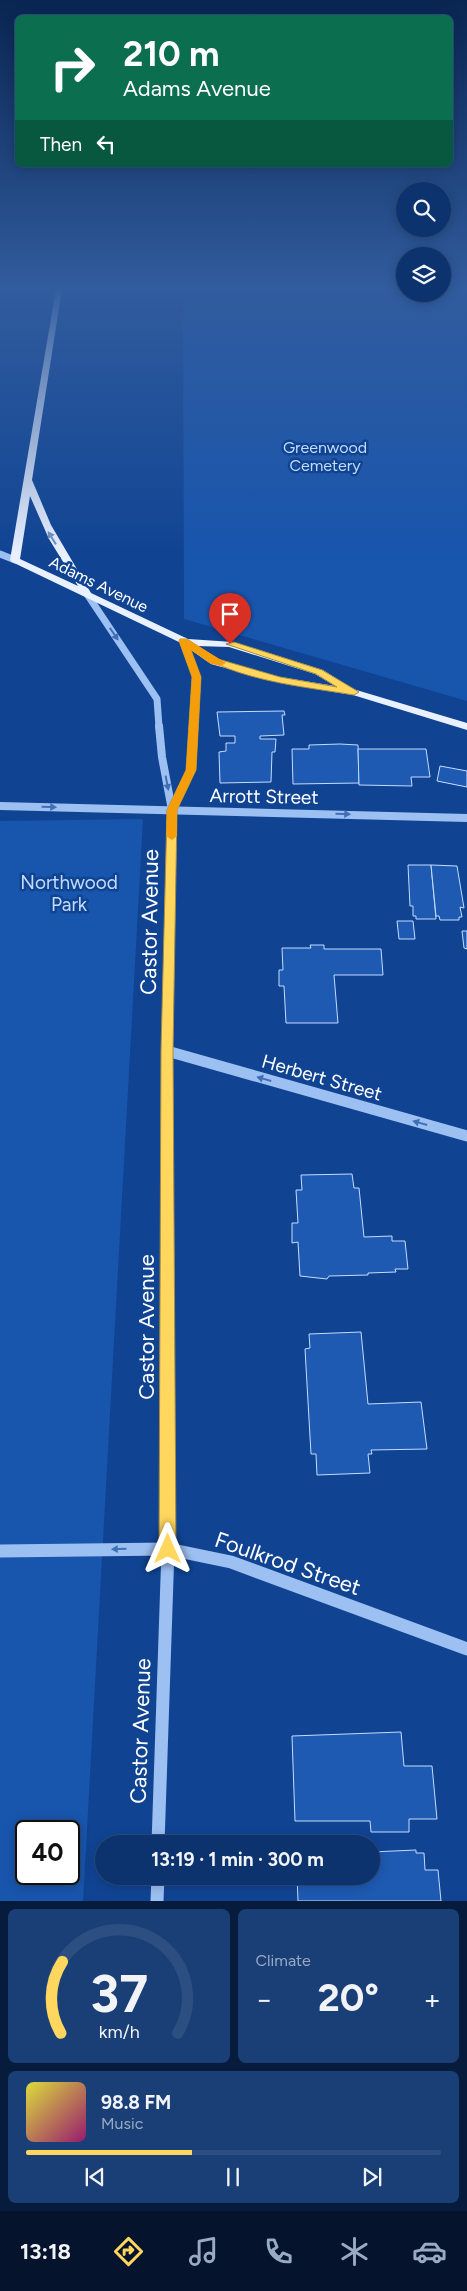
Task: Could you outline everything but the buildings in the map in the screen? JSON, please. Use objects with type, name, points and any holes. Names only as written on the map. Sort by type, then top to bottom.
[{"type":"main road","name":"Castor Avenue","points":[[15,560],[45,378]]},
{"type":"main road","name":"Castor Avenue","points":[[28,477],[37,510],[86,594]]},
{"type":"main road","name":"Adams Avenue","points":[[15,560],[184,641],[215,662],[280,680],[354,692],[467,727]]},
{"type":"main road","name":"Adams Avenue","points":[[184,641],[230,644],[319,672],[354,692]]},
{"type":"street","name":"Adams Avenue","points":[[0,554],[15,560]]},
{"type":"street","name":"Castor Avenue","points":[[86,594],[157,699],[162,757],[172,810],[167,1051],[168,1549],[158,1835]]},
{"type":"street","name":"Castor Avenue","points":[[172,810],[191,770],[196,677],[184,641]]},
{"type":"street","name":"Arrott Street","points":[[0,806],[467,818]]},
{"type":"street","name":"Herbert Street","points":[[167,1051],[467,1136]]},
{"type":"street","name":"Foulkrod Street","points":[[0,1551],[168,1549],[230,1562],[467,1649]]},
{"type":"street","points":[[157,1901],[158,1885]]},
{"type":"green space","name":"Greenwood Cemetery","points":[[183,378],[467,378],[467,701],[184,619]]},
{"type":"green space","name":"Northwood Park","points":[[143,819],[83,1901],[0,1901],[0,821]]},
{"type":"slow traffic","points":[[172,836],[172,810],[191,770],[196,677],[184,641],[215,662],[221,663]]},
{"type":"route","points":[[168,1549],[167,1051],[172,810],[191,770],[196,677],[184,641],[215,662],[311,687],[354,692],[319,672],[230,644]]}]
